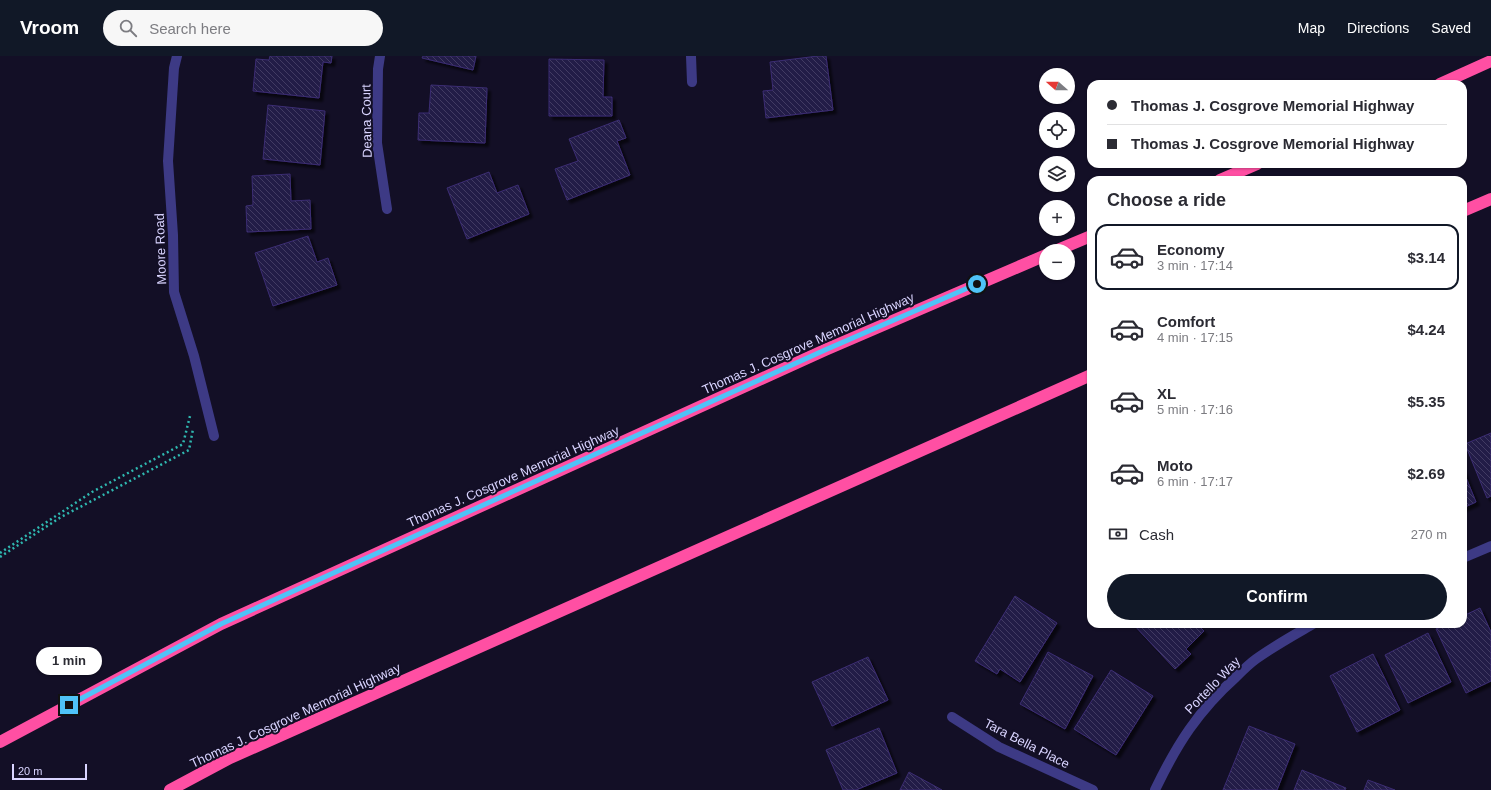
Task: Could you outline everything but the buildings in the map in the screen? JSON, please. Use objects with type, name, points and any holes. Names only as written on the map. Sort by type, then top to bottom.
[{"type":"highway","points":[[1449,80],[1491,61]]},
{"type":"highway","points":[[1229,176],[1248,168]]},
{"type":"highway","points":[[1467,209],[1491,199]]},
{"type":"highway","points":[[1072,244],[1087,238]]},
{"type":"highway","name":"Thomas J. Cosgrove Memorial Highway","points":[[0,742],[221,624],[825,350],[1039,258]]},
{"type":"highway","name":"Thomas J. Cosgrove Memorial Highway","points":[[170,790],[230,758],[1087,377]]},
{"type":"street","name":"Moore Road","points":[[177,56],[174,68],[168,161],[173,235],[174,292],[194,356],[214,436]]},
{"type":"street","name":"Deana Court","points":[[380,56],[378,69],[377,143],[387,209]]},
{"type":"street","points":[[691,56],[692,82]]},
{"type":"street","points":[[1467,556],[1491,546]]},
{"type":"street","name":"Portello Way","points":[[1156,790],[1177,747],[1200,712],[1255,660],[1277,644],[1306,628]]},
{"type":"street","name":"Tara Bella Place","points":[[952,717],[999,746],[1093,790]]},
{"type":"path","points":[[0,553],[92,492],[183,444],[190,414]]},
{"type":"path","points":[[0,557],[61,517],[188,450],[194,427]]},
{"type":"route","points":[[69,705],[221,624],[825,350],[977,284]]}]
